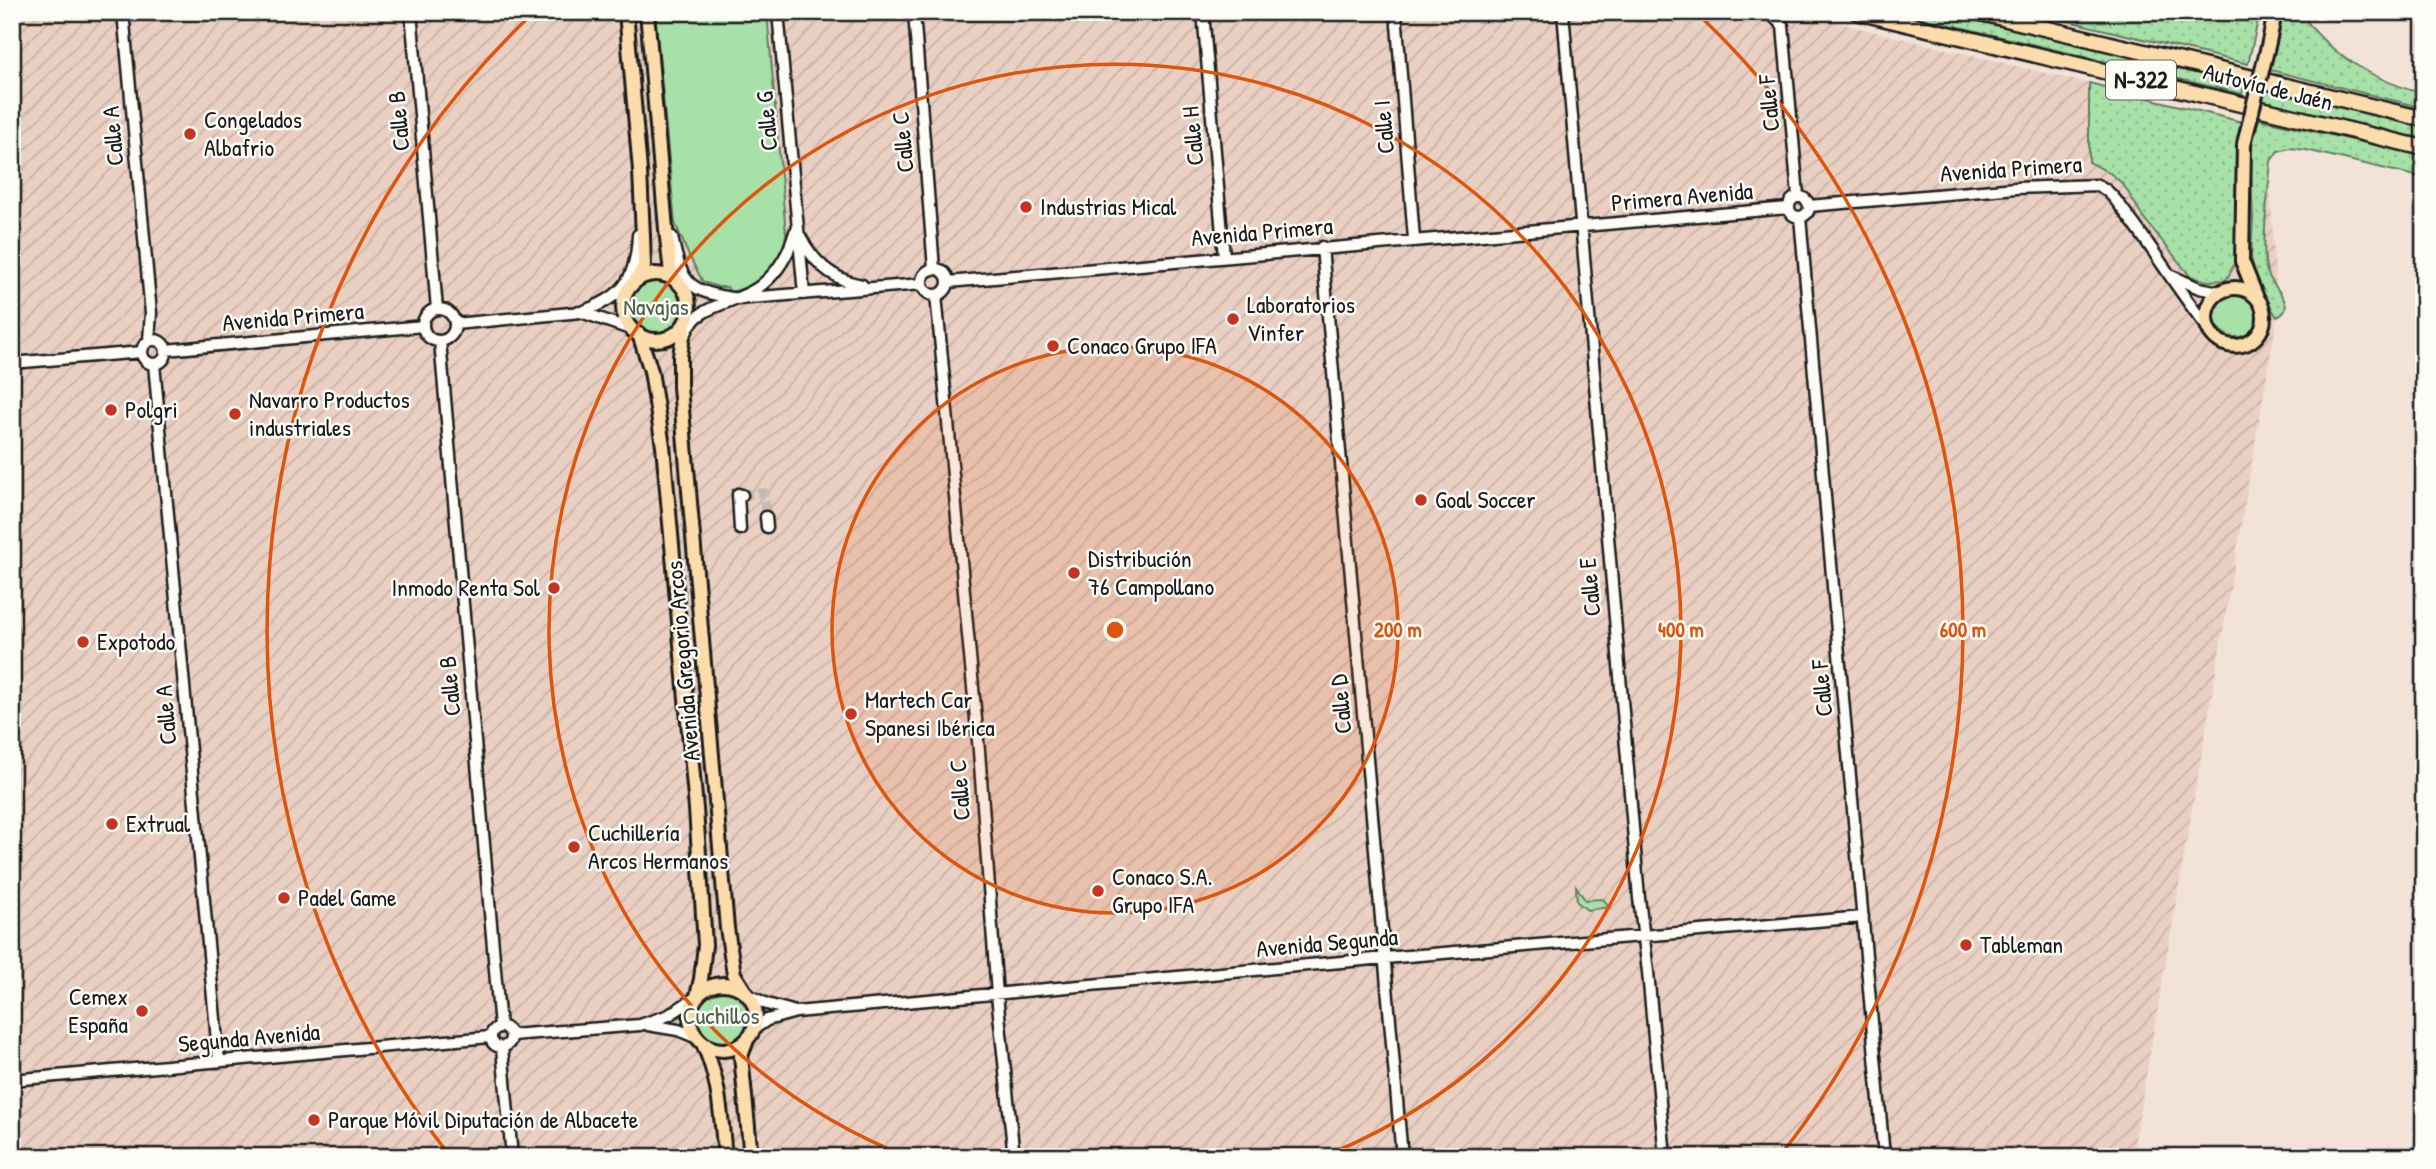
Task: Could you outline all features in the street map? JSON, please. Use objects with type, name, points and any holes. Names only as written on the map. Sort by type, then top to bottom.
[{"type":"highway","name":"Autovía de Jaén","points":[[1857,12],[2424,148]]},
{"type":"highway","name":"Autovía de Jaén","points":[[1976,12],[2424,119]]},
{"type":"main road","points":[[626,12],[640,171],[644,266],[626,290],[624,312],[636,332],[651,339],[676,333],[690,320],[689,303],[681,285],[671,273],[647,12]]},
{"type":"main road","points":[[2242,261],[2264,320],[2257,335],[2236,345],[2220,341],[2209,329],[2207,312],[2209,304],[2236,276],[2242,261],[2244,144],[2275,12]]},
{"type":"main road","points":[[626,290],[654,274],[665,275],[681,285]]},
{"type":"main road","points":[[2222,291],[2241,289],[2257,298]]},
{"type":"main road","name":"Avenida Gregorio Arcos","points":[[690,320],[681,346],[680,395],[727,928],[734,974],[747,994]]},
{"type":"main road","name":"Avenida Gregorio Arcos","points":[[636,332],[651,371],[663,446],[696,809],[705,945],[696,997]]},
{"type":"main road","points":[[724,1157],[718,1082],[713,1064],[690,1021],[691,1005],[696,997],[705,988],[716,984],[738,987],[747,994],[755,1011],[741,1056],[751,1157]]},
{"type":"main road","points":[[701,1041],[716,1049],[727,1050],[737,1046],[750,1034]]},
{"type":"street","name":"Calle A","points":[[122,12],[151,313],[149,340]]},
{"type":"street","name":"Calle B","points":[[411,12],[437,309]]},
{"type":"street","name":"Calle G","points":[[778,12],[804,294]]},
{"type":"street","name":"Calle C","points":[[914,12],[934,269]]},
{"type":"street","name":"Calle H","points":[[1203,12],[1224,257]]},
{"type":"street","name":"Calle I","points":[[1396,12],[1414,239]]},
{"type":"street","name":"Calle E","points":[[1563,12],[1580,227],[1665,1157]]},
{"type":"street","name":"Calle F","points":[[1769,12],[1783,26],[1798,196]]},
{"type":"street","points":[[454,324],[581,312],[626,290],[636,264],[640,171]]},
{"type":"street","name":"Avenida Primera","points":[[1809,206],[2016,188],[2097,185],[2105,188],[2113,197],[2172,276]]},
{"type":"street","points":[[662,196],[680,271],[696,289]]},
{"type":"street","points":[[1798,196],[1807,199],[1809,206],[1808,212],[1800,217],[1793,215],[1788,208],[1791,199],[1798,196]]},
{"type":"street","name":"Primera Avenida","points":[[1580,227],[1788,208]]},
{"type":"street","name":"Calle F","points":[[1800,217],[1884,1157]]},
{"type":"street","name":"Avenida Primera","points":[[948,282],[1322,247],[1580,227]]},
{"type":"street","name":"Calle G","points":[[797,230],[814,260],[829,272],[852,283],[884,287]]},
{"type":"street","name":"Calle G","points":[[737,299],[758,288],[777,271],[797,230]]},
{"type":"street","name":"Calle D","points":[[1322,247],[1402,1157]]},
{"type":"street","points":[[934,269],[945,274],[948,282],[945,291],[936,295],[927,292],[922,284],[926,272],[934,269]]},
{"type":"street","points":[[2172,276],[2199,288],[2222,291]]},
{"type":"street","points":[[2172,276],[2194,312],[2209,329]]},
{"type":"street","points":[[681,285],[707,294],[737,299],[922,284]]},
{"type":"street","name":"Calle C","points":[[936,295],[979,751],[997,995],[1014,1157]]},
{"type":"street","points":[[690,320],[737,299]]},
{"type":"street","points":[[437,309],[452,316],[454,324],[451,335],[440,341],[429,338],[423,326],[426,315],[437,309]]},
{"type":"street","points":[[581,312],[636,332]]},
{"type":"street","name":"Avenida Primera","points":[[166,350],[423,326]]},
{"type":"street","points":[[149,340],[160,341],[166,350],[163,360],[154,364],[147,362],[142,352],[149,340]]},
{"type":"street","name":"Calle B","points":[[440,341],[500,1027]]},
{"type":"street","points":[[12,363],[142,352]]},
{"type":"street","name":"Calle A","points":[[154,364],[219,1062]]},
{"type":"street","points":[[740,529],[738,494],[742,495]]},
{"type":"street","name":"Avenida Segunda","points":[[750,1034],[767,1020],[796,1012],[1863,917]]},
{"type":"street","name":"Avenida Segunda","points":[[747,994],[767,1004],[796,1012]]},
{"type":"street","points":[[640,1025],[669,1015],[696,997]]},
{"type":"street","points":[[511,1035],[640,1025],[678,1030],[701,1041]]},
{"type":"street","points":[[500,1027],[507,1029],[511,1035],[508,1045],[502,1048],[492,1044],[490,1037],[493,1030],[500,1027]]},
{"type":"street","name":"Segunda Avenida","points":[[12,1080],[490,1037]]},
{"type":"street","points":[[502,1048],[512,1157]]},
{"type":"shaded area","points":[[12,12],[1793,12],[2267,127],[2277,317],[2132,1157],[12,1157]]},
{"type":"green space","points":[[655,12],[767,12],[786,234],[775,265],[752,285],[741,289],[730,292],[727,287],[703,282],[675,223]]},
{"type":"green space","points":[[1896,12],[1951,12],[2245,83],[2242,94]]},
{"type":"green space","points":[[2030,12],[2260,12],[2248,64]]},
{"type":"green space","points":[[2284,12],[2301,12],[2324,41],[2371,74],[2424,94],[2424,108],[2270,70]]},
{"type":"green space","points":[[2089,83],[2242,122],[2236,154],[2239,239],[2233,268],[2226,280],[2207,281],[2190,276],[2143,217],[2123,184],[2110,173],[2089,162]]},
{"type":"green space","points":[[2264,86],[2424,124],[2424,141],[2260,102]]},
{"type":"green space","points":[[2259,119],[2424,156],[2424,178],[2306,150],[2290,148],[2278,151],[2271,161],[2264,249],[2267,272],[2285,302],[2286,308],[2277,317],[2260,290],[2251,258],[2253,218],[2250,150]]},
{"type":"green space","name":"Navajas","points":[[656,280],[675,288],[683,307],[675,326],[656,334],[637,326],[629,307],[637,288]]},
{"type":"green space","points":[[2236,295],[2251,301],[2257,316],[2251,331],[2236,337],[2221,331],[2215,316],[2221,301]]},
{"type":"green space","points":[[1576,886],[1585,900],[1603,899],[1610,907],[1587,910],[1577,902]]},
{"type":"green space","name":"Cuchillos","points":[[722,989],[741,997],[749,1016],[741,1035],[722,1043],[703,1035],[695,1016],[703,997]]},
{"type":"tunnel","points":[[742,495],[764,493],[766,517]]},
{"type":"place","name":"Congelados Albafrio","points":[[190,134]]},
{"type":"place","name":"Industrias Mical","points":[[1026,207]]},
{"type":"place","name":"Laboratorios Vinfer","points":[[1233,319]]},
{"type":"place","name":"Conaco Grupo IFA","points":[[1053,346]]},
{"type":"place","name":"Polgri","points":[[111,410]]},
{"type":"place","name":"Navarro Productos industriales","points":[[235,414]]},
{"type":"place","name":"Goal Soccer","points":[[1421,500]]},
{"type":"place","name":"Distribución 76 Campollano","points":[[1074,573]]},
{"type":"place","name":"Inmodo Renta Sol","points":[[554,588]]},
{"type":"place","name":"Expotodo","points":[[83,642]]},
{"type":"place","name":"Martech Car Spanesi Ibérica","points":[[851,714]]},
{"type":"place","name":"Extrual","points":[[112,824]]},
{"type":"place","name":"Cuchillería Arcos Hermanos","points":[[574,847]]},
{"type":"place","name":"Conaco S.A. Grupo IFA","points":[[1098,891]]},
{"type":"place","name":"Padel Game","points":[[284,898]]},
{"type":"place","name":"Tableman","points":[[1966,945]]},
{"type":"place","name":"Cemex España","points":[[142,1011]]},
{"type":"place","name":"Parque Móvil Diputación de Albacete","points":[[314,1120]]}]
